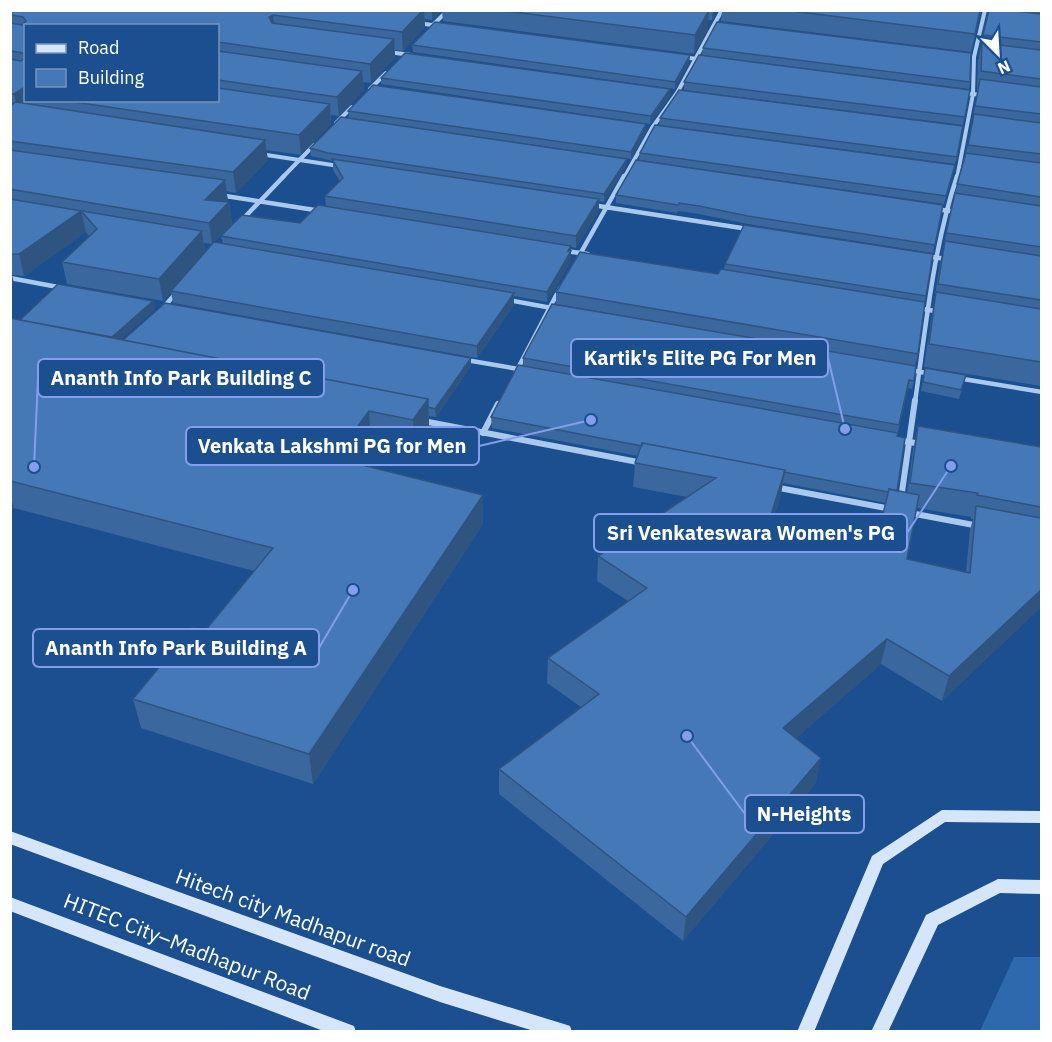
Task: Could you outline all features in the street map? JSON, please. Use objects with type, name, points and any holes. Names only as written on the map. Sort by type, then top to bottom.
[{"type":"main road","points":[[805,1032],[877,860],[942,816],[1041,817]]},
{"type":"main road","name":"Hitech city Madhapur road","points":[[10,837],[440,994],[564,1032]]},
{"type":"main road","points":[[879,1032],[932,920],[998,886],[1041,886]]},
{"type":"main road","name":"HITEC City–Madhapur Road","points":[[10,904],[348,1032]]},
{"type":"street","points":[[426,32],[448,10]]},
{"type":"street","points":[[576,262],[652,128],[677,93],[722,10]]},
{"type":"street","points":[[899,511],[936,257],[946,210],[960,169],[973,94],[974,57],[985,10]]},
{"type":"street","points":[[972,21],[984,22]]},
{"type":"street","points":[[411,22],[445,27]]},
{"type":"street","points":[[703,23],[726,26]]},
{"type":"street","points":[[397,62],[412,47]]},
{"type":"street","points":[[381,51],[416,56]]},
{"type":"street","points":[[673,56],[707,60]]},
{"type":"street","points":[[974,57],[985,58]]},
{"type":"street","points":[[366,93],[389,70]]},
{"type":"street","points":[[362,85],[384,88]]},
{"type":"street","points":[[665,91],[688,94]]},
{"type":"street","points":[[962,93],[985,96]]},
{"type":"street","points":[[331,129],[359,100]]},
{"type":"street","points":[[327,119],[350,122]]},
{"type":"street","points":[[640,126],[664,129]]},
{"type":"street","points":[[954,128],[977,131]]},
{"type":"street","points":[[237,225],[315,144]]},
{"type":"street","points":[[253,153],[345,167]]},
{"type":"street","points":[[620,163],[643,167]]},
{"type":"street","points":[[948,168],[960,169]]},
{"type":"street","points":[[215,194],[329,212]]},
{"type":"street","points":[[586,204],[760,231]]},
{"type":"street","points":[[923,207],[967,213]]},
{"type":"street","points":[[558,250],[593,255]]},
{"type":"street","points":[[912,254],[959,261]]},
{"type":"street","points":[[10,278],[65,288]]},
{"type":"street","points":[[512,378],[565,280]]},
{"type":"street","points":[[155,315],[178,290]]},
{"type":"street","points":[[503,299],[561,309]]},
{"type":"street","points":[[153,305],[176,309]]},
{"type":"street","points":[[906,306],[952,314]]},
{"type":"street","points":[[458,359],[529,371]]},
{"type":"street","points":[[908,370],[941,376]]},
{"type":"street","points":[[952,378],[1041,392]]},
{"type":"street","points":[[483,433],[502,397]]},
{"type":"street","points":[[414,419],[656,465]]},
{"type":"street","points":[[885,438],[930,446]]},
{"type":"street","points":[[772,487],[987,528]]},
{"type":"shaded area","points":[[1014,957],[1041,957],[1041,1031],[980,1031]]},
{"type":"building","points":[[10,10],[423,10],[402,32],[273,15],[269,17],[272,23],[394,39],[370,64],[219,42],[219,24],[24,24],[24,56],[23,53],[10,51],[10,23],[22,25],[26,21],[23,17],[10,15]]},
{"type":"building","points":[[498,10],[709,10],[695,35]]},
{"type":"building","points":[[784,10],[980,10],[975,34]]},
{"type":"building","points":[[989,10],[1041,14],[1041,42],[983,35]]},
{"type":"building","points":[[435,22],[690,55],[675,82],[412,45]]},
{"type":"building","points":[[717,22],[971,53],[970,82],[703,48]]},
{"type":"building","points":[[982,43],[1041,50],[1041,79],[981,71]]},
{"type":"building","points":[[219,51],[362,71],[337,97],[219,80]]},
{"type":"building","points":[[405,53],[670,89],[651,116],[381,78]]},
{"type":"building","points":[[699,55],[970,90],[965,117],[684,82]]},
{"type":"building","points":[[10,59],[21,61],[24,59],[24,87],[10,94]]},
{"type":"building","points":[[980,79],[1041,87],[1041,114],[975,106]]},
{"type":"building","points":[[373,85],[646,124],[631,152],[348,111]]},
{"type":"building","points":[[219,88],[330,104],[299,135],[75,102],[219,102]]},
{"type":"building","points":[[679,90],[963,126],[957,157],[660,118]]},
{"type":"building","points":[[16,102],[265,140],[233,172],[10,141],[10,106]]},
{"type":"building","points":[[974,114],[1041,123],[1041,154],[968,145]]},
{"type":"building","points":[[341,117],[627,159],[604,194],[328,153],[310,148]]},
{"type":"building","points":[[655,125],[955,165],[946,196],[640,153]]},
{"type":"building","points":[[10,150],[225,180],[205,200],[229,202],[209,223],[10,189]]},
{"type":"building","points":[[966,153],[1041,163],[1041,197],[957,184]]},
{"type":"building","points":[[332,159],[599,199],[576,236],[325,196],[343,178]]},
{"type":"building","points":[[636,160],[943,205],[935,245],[748,216],[699,206],[616,195]]},
{"type":"building","points":[[955,193],[1041,206],[1041,247],[946,233]]},
{"type":"building","points":[[10,199],[202,231],[159,279],[62,262],[97,229],[81,211],[19,254],[10,254]]},
{"type":"building","points":[[318,205],[571,246],[568,251],[571,251],[547,292],[221,236],[242,215],[300,223]]},
{"type":"building","points":[[744,225],[933,254],[926,296],[725,264]]},
{"type":"building","points":[[945,241],[1041,256],[1041,300],[938,284]]},
{"type":"building","points":[[214,242],[514,293],[477,346],[171,291]]},
{"type":"building","points":[[580,252],[718,274],[721,269],[925,302],[918,354],[556,292]]},
{"type":"building","points":[[58,284],[153,301],[112,337],[20,320]]},
{"type":"building","points":[[936,292],[1041,309],[1041,362],[929,344]]},
{"type":"building","points":[[165,303],[471,358],[435,409],[428,407],[428,399],[123,340]]},
{"type":"building","points":[[552,304],[916,366],[914,381],[909,380],[899,425],[523,358]]},
{"type":"building","points":[[10,318],[428,399],[413,420],[369,411],[334,458],[483,495],[309,754],[133,699],[192,627],[205,631],[273,548],[10,481]]},
{"type":"building","points":[[518,365],[898,433],[897,436],[905,438],[897,491],[889,489],[888,492],[784,472],[785,470],[491,417]]},
{"type":"building","points":[[925,368],[966,375],[961,390],[923,382]]},
{"type":"building","points":[[918,426],[1041,447],[1041,507],[977,495],[978,493],[910,483]]},
{"type":"building","points":[[642,443],[785,470],[767,528],[874,552],[889,489],[919,495],[907,559],[970,573],[976,506],[1041,518],[1041,590],[949,676],[887,639],[783,728],[821,758],[686,917],[499,769],[599,694],[548,658],[647,588],[598,556],[716,478],[635,463]]},
{"type":"place","name":"Venkata Lakshmi PG for Men","points":[[591,420]]},
{"type":"place","name":"Kartik's Elite PG For Men","points":[[845,429]]},
{"type":"place","name":"Sri Venkateswara Women's PG","points":[[951,466]]},
{"type":"place","name":"Ananth Info Park Building C","points":[[34,467]]},
{"type":"place","name":"Ananth Info Park Building A","points":[[353,590]]},
{"type":"place","name":"N-Heights","points":[[687,736]]}]
